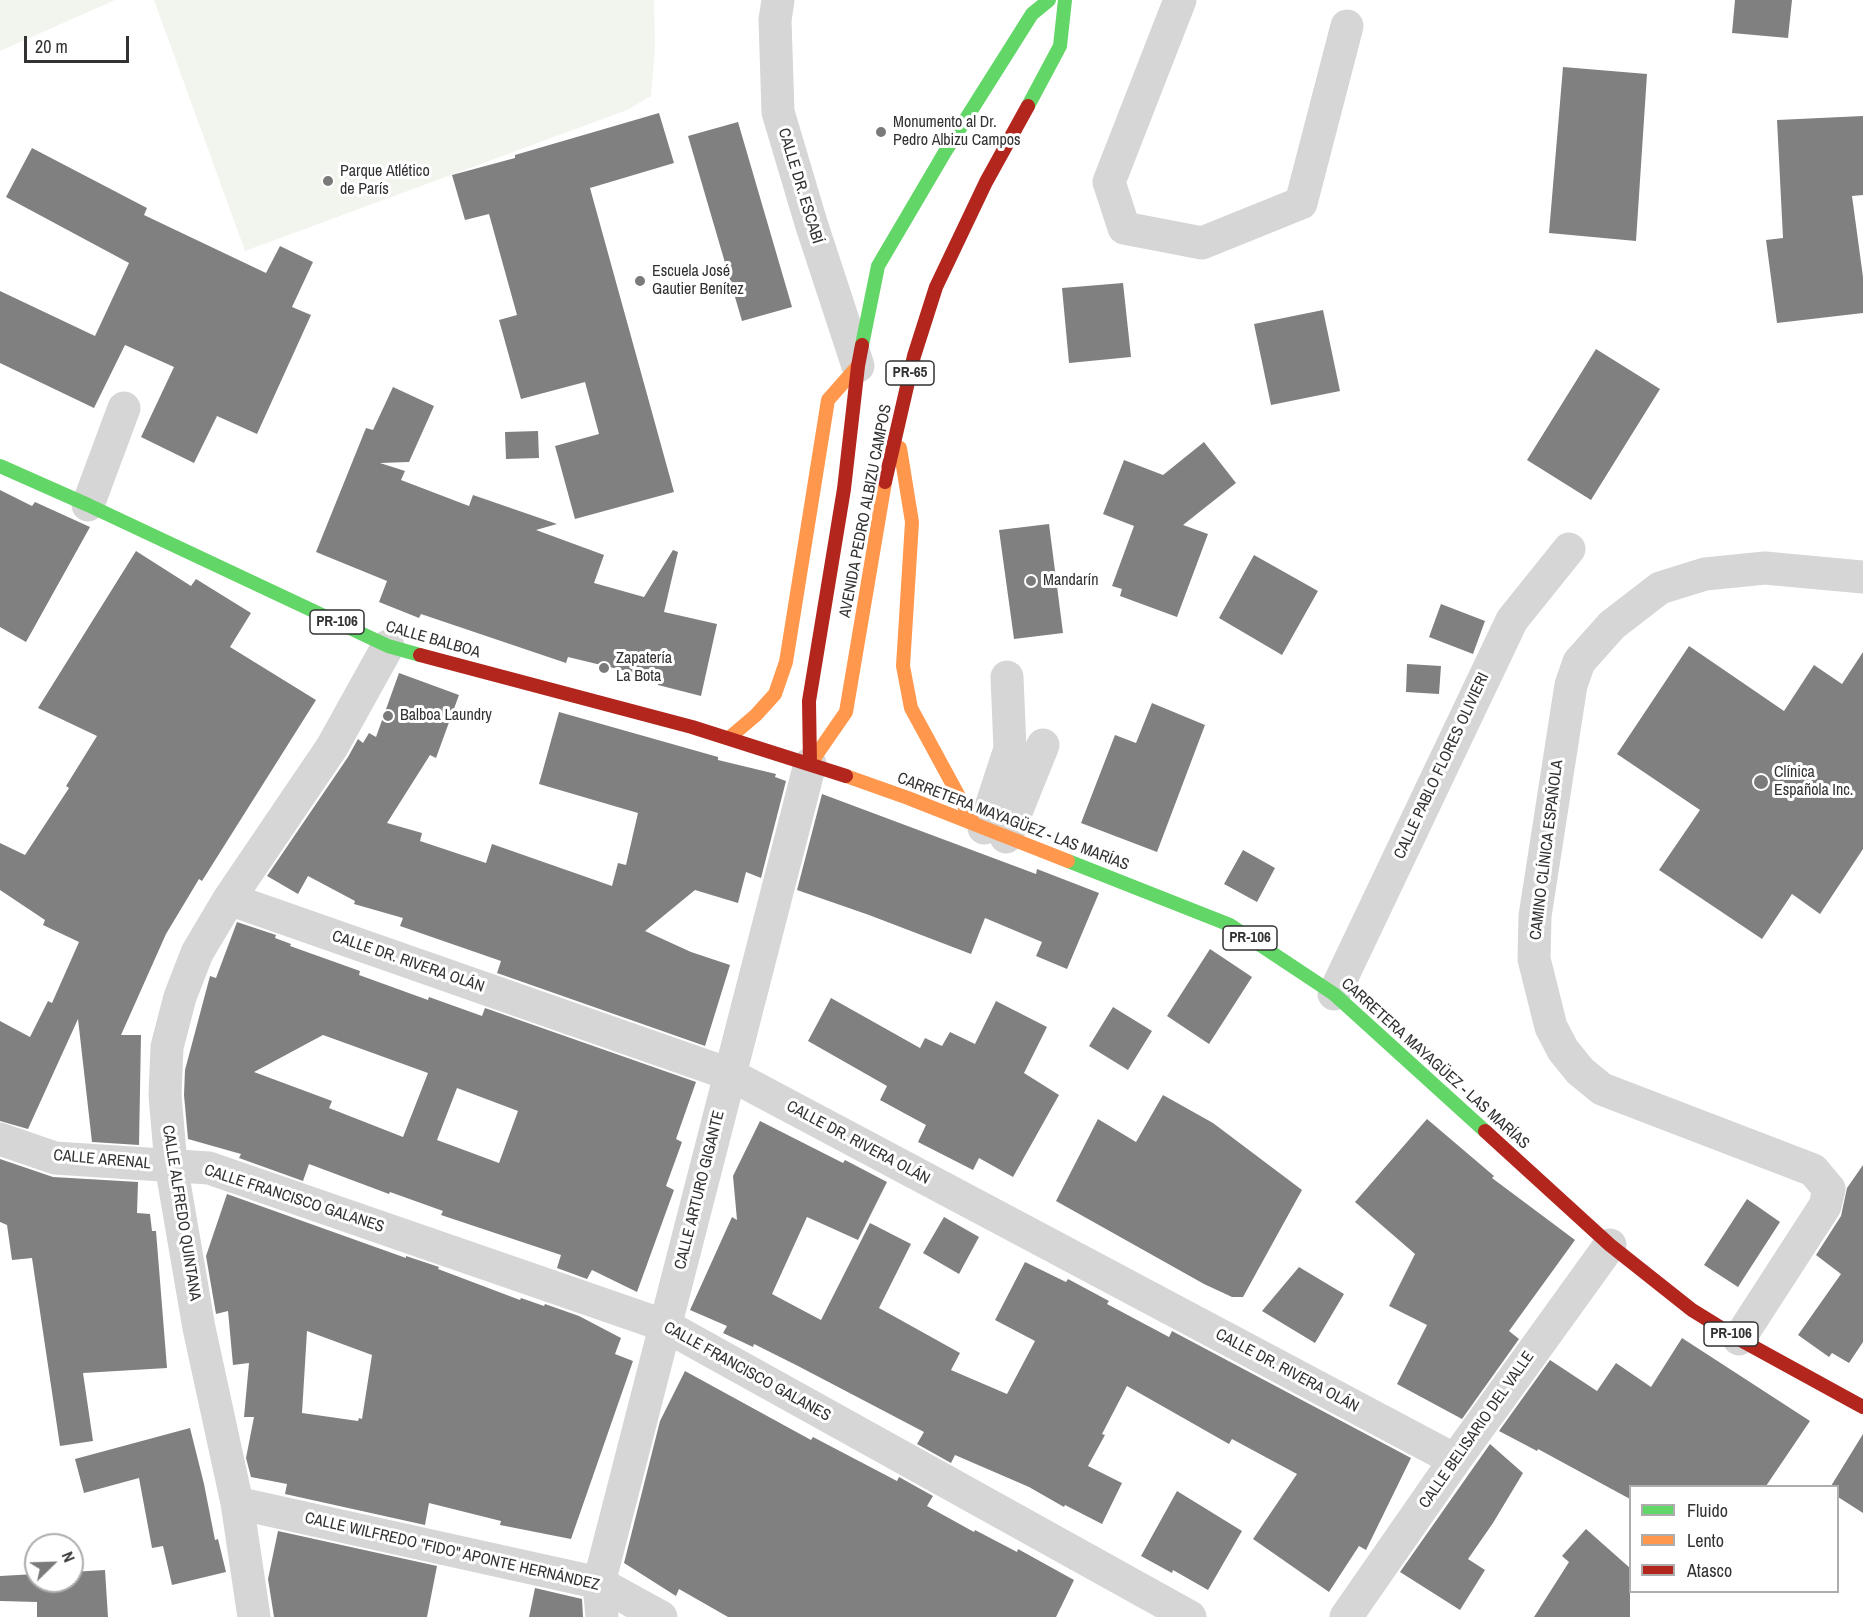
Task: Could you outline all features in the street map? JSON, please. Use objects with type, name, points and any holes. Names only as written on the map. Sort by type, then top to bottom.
[{"type":"main road","name":"AVENIDA PEDRO ALBIZU CAMPOS","points":[[810,764],[808,701],[844,489],[858,366],[878,266],[945,152],[1032,14],[1049,0]]},
{"type":"main road","name":"AVENIDA PEDRO ALBIZU CAMPOS","points":[[810,764],[846,712],[886,477],[914,356],[936,287],[986,182],[1060,46],[1065,0]]},
{"type":"main road","points":[[729,738],[756,715],[775,694],[786,662],[828,400],[858,366]]},
{"type":"main road","points":[[897,428],[912,522],[903,666],[911,708],[988,830]]},
{"type":"main road","name":"CALLE BALBOA","points":[[0,466],[388,646],[729,738],[810,764]]},
{"type":"main road","name":"CARRETERA MAYAGÜEZ - LAS MARÍAS","points":[[810,764],[988,830],[1230,925],[1334,994],[1610,1245],[1692,1311],[1863,1407]]},
{"type":"street","name":"CALLE DR. ESCABÍ","points":[[778,0],[774,20],[778,112],[811,224],[858,366]]},
{"type":"street","points":[[1180,0],[1109,182],[1124,228],[1202,243],[1300,203],[1347,26]]},
{"type":"street","points":[[88,505],[124,408]]},
{"type":"street","name":"CALLE PABLO FLORES OLIVIERI","points":[[1334,994],[1512,620],[1569,549]]},
{"type":"street","name":"CAMINO CLÍNICA ESPAÑOLA","points":[[1740,1339],[1825,1206],[1828,1189],[1813,1170],[1602,1089],[1580,1071],[1563,1050],[1551,1027],[1534,959],[1535,916],[1570,685],[1579,662],[1612,625],[1660,588],[1705,574],[1765,568],[1863,577]]},
{"type":"street","name":"CALLE ALFREDO QUINTANA","points":[[254,1617],[237,1503],[199,1328],[171,1165],[165,1095],[168,1047],[180,997],[197,953],[229,899],[332,747],[388,646]]},
{"type":"street","points":[[988,830],[1010,749],[1007,677]]},
{"type":"street","points":[[988,830],[1043,745]]},
{"type":"street","name":"CALLE ARTURO GIGANTE","points":[[602,1617],[599,1583],[810,764]]},
{"type":"street","name":"CALLE DR. RIVERA OLÁN","points":[[229,899],[729,1074],[1455,1460]]},
{"type":"street","name":"CALLE ARENAL","points":[[0,1139],[55,1158],[171,1165]]},
{"type":"street","name":"CALLE FRANCISCO GALANES","points":[[171,1165],[209,1168],[666,1326],[1190,1617]]},
{"type":"street","name":"CALLE BELISARIO DEL VALLE","points":[[1346,1617],[1455,1460],[1610,1245]]},
{"type":"street","name":"CALLE WILFREDO \"FIDO\" APONTE HERNÁNDEZ","points":[[237,1503],[599,1583],[661,1617]]},
{"type":"shaded area","points":[[0,0],[115,0],[0,51]]},
{"type":"shaded area","name":"Parque Atlético de París","points":[[154,0],[654,0],[655,48],[651,96],[627,110],[245,251]]},
{"type":"building","points":[[1735,0],[1792,0],[1788,38],[1732,33]]},
{"type":"building","points":[[1563,67],[1647,74],[1636,241],[1549,233]]},
{"type":"building","points":[[659,113],[674,163],[590,188],[674,492],[575,519],[555,446],[599,434],[585,382],[521,399],[499,320],[517,315],[489,214],[465,220],[452,175]]},
{"type":"building","points":[[1863,116],[1863,195],[1852,196],[1863,277],[1863,313],[1777,323],[1766,240],[1783,238],[1777,120]]},
{"type":"building","points":[[738,122],[792,307],[742,321],[688,136]]},
{"type":"building","points":[[32,148],[147,208],[144,215],[266,273],[280,246],[313,262],[292,307],[311,315],[257,434],[217,416],[194,463],[141,437],[174,367],[125,345],[94,408],[0,363],[0,291],[95,336],[129,263],[6,197]]},
{"type":"building","points":[[1123,283],[1131,357],[1069,363],[1062,288]]},
{"type":"building","points":[[1323,310],[1340,391],[1271,405],[1254,324]]},
{"type":"building","points":[[1596,349],[1660,389],[1591,500],[1527,460]]},
{"type":"building","points":[[393,387],[434,406],[409,462],[380,463],[405,471],[401,480],[469,506],[473,495],[557,524],[536,530],[604,555],[594,583],[644,597],[673,550],[678,552],[664,612],[717,624],[701,696],[658,685],[659,679],[568,657],[566,663],[421,614],[419,618],[379,602],[387,581],[316,552],[366,428],[373,430]]},
{"type":"building","points":[[538,431],[539,458],[506,459],[505,432]]},
{"type":"building","points":[[1204,442],[1236,483],[1183,525],[1208,534],[1177,617],[1120,596],[1122,589],[1112,586],[1134,526],[1103,514],[1124,460],[1163,475]]},
{"type":"building","points":[[0,490],[32,506],[35,502],[90,527],[26,642],[0,627]]},
{"type":"building","name":"Mandarín","points":[[1049,524],[1063,633],[1014,639],[999,530]]},
{"type":"building","points":[[136,551],[191,586],[196,579],[251,613],[230,647],[316,700],[202,881],[199,879],[166,934],[121,1035],[141,1035],[139,1145],[92,1142],[78,1019],[28,1129],[0,1121],[0,1021],[30,1037],[48,1001],[52,1003],[79,942],[43,925],[45,920],[0,890],[0,843],[25,855],[69,788],[66,786],[97,736],[38,708]]},
{"type":"building","points":[[1254,555],[1318,591],[1282,655],[1219,618]]},
{"type":"building","points":[[1441,604],[1485,621],[1473,654],[1429,637]]},
{"type":"building","name":"Clínica Española Inc.","points":[[1689,646],[1784,711],[1814,665],[1842,684],[1863,652],[1863,849],[1820,914],[1792,894],[1762,939],[1659,870],[1700,810],[1617,754]]},
{"type":"building","points":[[1407,664],[1441,666],[1439,694],[1406,692]]},
{"type":"building","points":[[399,673],[459,695],[436,758],[430,755],[387,823],[422,833],[420,841],[486,863],[492,844],[612,886],[618,863],[626,865],[638,813],[539,784],[559,712],[718,757],[718,760],[776,774],[775,777],[786,781],[761,878],[746,872],[738,903],[695,890],[645,931],[691,952],[730,965],[705,1046],[497,973],[501,961],[400,926],[403,918],[354,904],[355,901],[308,876],[298,894],[267,876],[358,739],[363,743],[369,733],[376,737]]},
{"type":"building","points":[[1152,703],[1205,725],[1157,852],[1081,823],[1115,735],[1136,743]]},
{"type":"building","points":[[822,794],[1036,874],[1037,869],[1099,893],[1067,969],[1036,956],[1042,942],[985,918],[971,954],[797,890]]},
{"type":"building","points":[[1243,850],[1275,868],[1257,902],[1224,884]]},
{"type":"building","points":[[237,922],[276,935],[275,938],[291,944],[290,946],[360,971],[359,975],[428,1000],[429,997],[482,1016],[485,1008],[696,1082],[676,1139],[682,1142],[666,1186],[674,1190],[637,1292],[592,1270],[587,1279],[557,1268],[561,1255],[441,1215],[443,1211],[390,1192],[389,1194],[309,1164],[303,1181],[239,1158],[241,1154],[188,1139],[184,1095],[185,1070],[210,976],[216,978]],"holes":[[[323,1035],[428,1073],[403,1137],[329,1108],[332,1101],[254,1072]],[[457,1088],[518,1111],[499,1163],[437,1140]]]},
{"type":"building","points":[[1210,949],[1252,977],[1209,1044],[1167,1016]]},
{"type":"building","points":[[831,998],[920,1048],[925,1038],[942,1046],[950,1032],[975,1044],[996,1001],[1047,1027],[1024,1073],[1059,1095],[1013,1177],[979,1158],[973,1170],[918,1142],[926,1125],[880,1100],[887,1086],[808,1041]]},
{"type":"building","points":[[1113,1007],[1152,1031],[1128,1070],[1089,1046]]},
{"type":"building","points":[[1163,1095],[1213,1123],[1302,1190],[1243,1297],[1232,1297],[1204,1284],[1056,1201],[1098,1119],[1136,1142]]},
{"type":"building","points":[[1427,1119],[1494,1176],[1492,1178],[1575,1240],[1509,1331],[1519,1339],[1462,1419],[1397,1384],[1427,1325],[1389,1306],[1415,1254],[1355,1202]]},
{"type":"building","points":[[760,1121],[843,1163],[845,1160],[887,1182],[858,1240],[807,1217],[772,1294],[821,1320],[870,1223],[911,1244],[879,1308],[960,1353],[951,1370],[1007,1394],[1035,1341],[995,1320],[1025,1262],[1066,1282],[1068,1279],[1109,1301],[1107,1304],[1169,1337],[1172,1331],[1411,1458],[1366,1550],[1359,1546],[1329,1592],[1253,1539],[1297,1474],[1232,1439],[1229,1444],[1127,1386],[1088,1466],[1122,1483],[1102,1524],[1065,1505],[1064,1507],[1029,1487],[955,1455],[951,1463],[917,1444],[924,1432],[754,1344],[753,1347],[723,1333],[727,1326],[690,1310],[732,1217],[737,1220],[733,1176]]},
{"type":"building","points":[[0,1159],[53,1177],[138,1182],[137,1213],[150,1214],[152,1231],[156,1231],[167,1368],[83,1373],[93,1441],[60,1446],[32,1258],[12,1260],[7,1225],[0,1222]]},
{"type":"building","points":[[1863,1165],[1863,1342],[1849,1363],[1832,1353],[1829,1357],[1798,1335],[1841,1274],[1816,1255],[1841,1216],[1847,1188]]},
{"type":"building","points":[[227,1194],[406,1258],[406,1256],[439,1267],[438,1269],[520,1300],[521,1298],[544,1306],[545,1304],[579,1316],[621,1338],[615,1354],[633,1361],[571,1539],[500,1525],[501,1521],[429,1503],[425,1525],[285,1494],[287,1484],[251,1477],[246,1458],[254,1417],[244,1417],[249,1363],[233,1365],[228,1311],[216,1314],[206,1256]],"holes":[[[307,1331],[372,1355],[362,1419],[359,1418],[358,1421],[302,1413]]]},
{"type":"building","points":[[1747,1199],[1780,1222],[1738,1287],[1704,1265]]},
{"type":"building","points":[[944,1217],[979,1237],[959,1274],[923,1253]]},
{"type":"building","points":[[1299,1267],[1344,1294],[1315,1343],[1262,1311]]},
{"type":"building","points":[[1682,1338],[1810,1421],[1767,1485],[1629,1485],[1629,1498],[1538,1449],[1537,1451],[1499,1431],[1550,1360],[1597,1391],[1616,1363],[1651,1387]]},
{"type":"building","points":[[685,1371],[811,1440],[813,1437],[897,1481],[899,1477],[933,1496],[927,1506],[974,1532],[975,1530],[1017,1552],[1018,1549],[1074,1580],[1056,1617],[728,1617],[679,1589],[676,1596],[624,1563],[660,1421]]},
{"type":"building","points":[[190,1428],[215,1540],[218,1539],[226,1572],[172,1585],[163,1546],[152,1548],[139,1478],[84,1493],[75,1459]]},
{"type":"building","points":[[1863,1434],[1863,1513],[1839,1498],[1839,1485],[1832,1485]]},
{"type":"building","points":[[1490,1444],[1523,1473],[1468,1559],[1485,1570],[1460,1610],[1400,1572]]},
{"type":"building","points":[[1177,1491],[1242,1531],[1208,1590],[1173,1570],[1172,1573],[1141,1556]]},
{"type":"building","points":[[1586,1529],[1629,1567],[1630,1617],[1534,1617],[1569,1562],[1562,1556]]},
{"type":"building","points":[[278,1531],[437,1566],[427,1617],[274,1617],[268,1579]]},
{"type":"building","points":[[105,1570],[108,1617],[37,1617],[37,1602],[0,1601],[0,1576],[24,1575],[24,1593],[84,1593],[84,1571]]},
{"type":"building","points":[[535,1588],[582,1599],[583,1617],[529,1617]]},
{"type":"traffic: fast","points":[[862,345],[878,266],[945,152],[1032,14],[1049,0]]},
{"type":"traffic: fast","points":[[1028,106],[1060,46],[1065,0]]},
{"type":"traffic: fast","points":[[0,466],[388,646],[420,655]]},
{"type":"traffic: fast","points":[[1068,861],[1230,925],[1334,994],[1485,1131]]},
{"type":"traffic: slow","points":[[729,738],[756,715],[775,694],[786,662],[828,400],[858,366]]},
{"type":"traffic: slow","points":[[900,448],[912,522],[903,666],[911,708],[974,824]]},
{"type":"traffic: slow","points":[[810,764],[846,712],[885,482]]},
{"type":"traffic: slow","points":[[846,776],[1068,861]]},
{"type":"traffic: jam","points":[[885,482],[914,356],[936,287],[986,182],[1028,106]]},
{"type":"traffic: jam","points":[[810,764],[809,701],[844,489],[862,345]]},
{"type":"traffic: jam","points":[[420,655],[692,727],[846,776]]},
{"type":"traffic: jam","points":[[1485,1131],[1610,1245],[1692,1310],[1739,1339],[1863,1407]]},
{"type":"place","name":"Monumento al Dr. Pedro Albizu Campos","points":[[881,132]]},
{"type":"place","name":"Parque Atlético de París","points":[[328,181]]},
{"type":"place","name":"Escuela José Gautier Benítez","points":[[640,281]]},
{"type":"place","name":"Mandarín","points":[[1031,581]]},
{"type":"place","name":"Zapatería La Bota","points":[[604,668]]},
{"type":"place","name":"Balboa Laundry","points":[[388,716]]},
{"type":"place","name":"Clínica Española Inc.","points":[[1761,782]]}]
